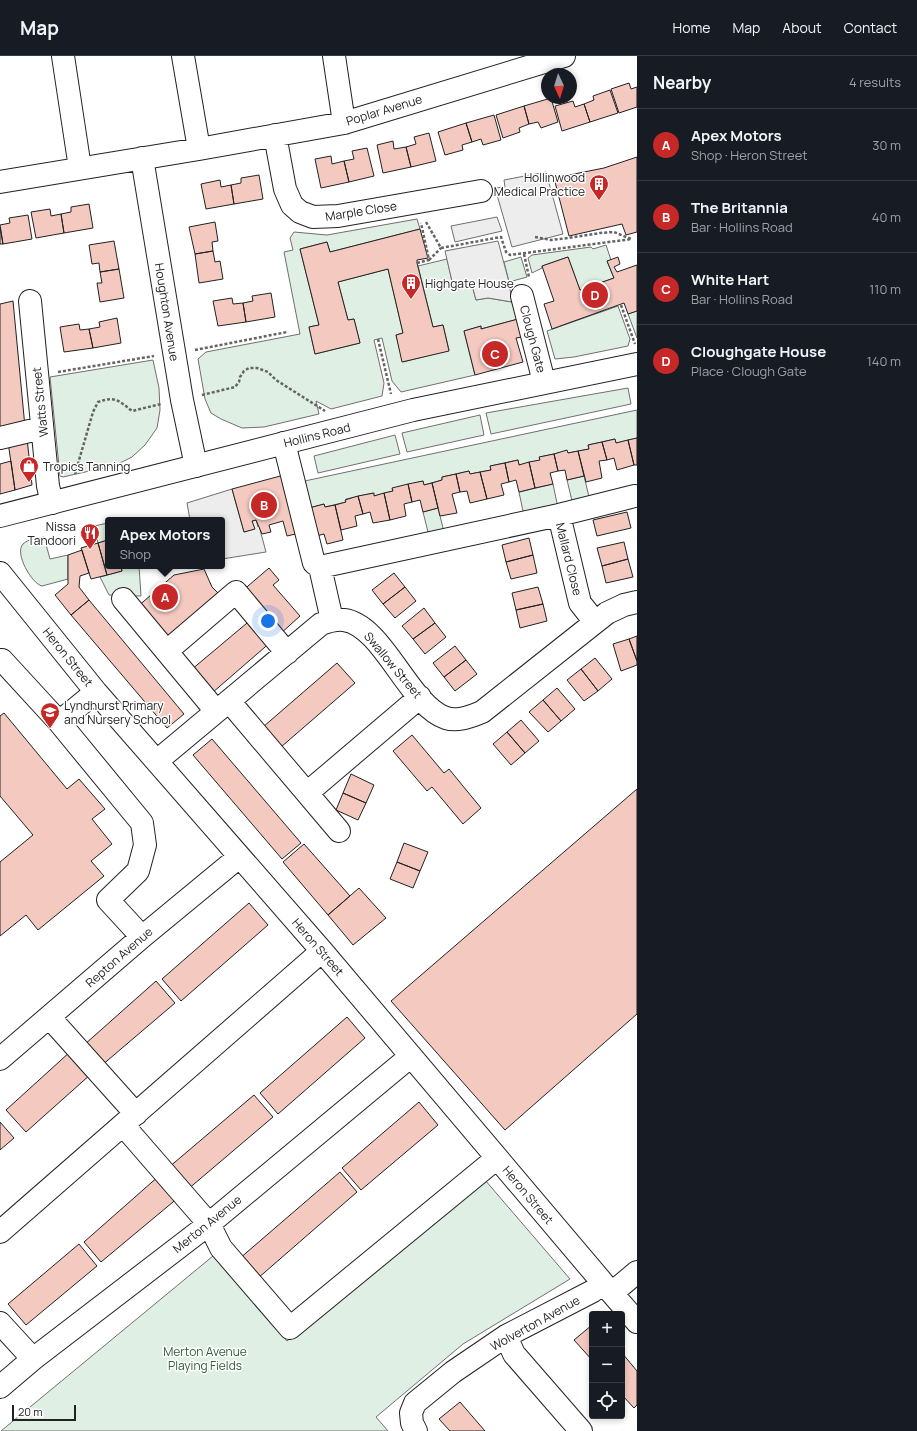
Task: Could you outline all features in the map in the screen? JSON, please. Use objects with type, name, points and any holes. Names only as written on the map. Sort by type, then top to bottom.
[{"type":"street","points":[[63,56],[80,168]]},
{"type":"street","points":[[183,56],[200,149]]},
{"type":"street","points":[[334,56],[344,123]]},
{"type":"street","name":"Poplar Avenue","points":[[0,182],[200,149],[344,123],[564,56]]},
{"type":"street","name":"Marple Close","points":[[275,135],[285,189],[292,205],[300,212],[313,217],[338,216],[480,191]]},
{"type":"street","name":"Houghton Avenue","points":[[142,158],[182,400],[196,466]]},
{"type":"street","name":"Clough Gate","points":[[526,287],[544,382]]},
{"type":"street","name":"Watts Street","points":[[30,301],[42,428],[49,490],[52,503]]},
{"type":"street","name":"Hollins Road","points":[[0,516],[413,410],[637,364]]},
{"type":"street","points":[[0,438],[42,428]]},
{"type":"street","points":[[284,444],[314,564],[320,567],[558,515],[635,496]]},
{"type":"street","name":"Mallard Close","points":[[558,515],[580,603],[595,622]]},
{"type":"street","points":[[157,760],[321,624],[332,620],[320,567]]},
{"type":"street","name":"Heron Street","points":[[0,573],[96,692],[157,760],[322,951],[637,1322]]},
{"type":"street","points":[[167,651],[236,592],[287,652]]},
{"type":"street","points":[[123,599],[167,651],[307,792],[339,831]]},
{"type":"street","name":"Swallow Street","points":[[332,620],[346,620],[360,626],[373,638],[430,710],[447,718],[465,719],[482,712],[607,613],[624,605],[637,602]]},
{"type":"street","points":[[0,660],[2,660],[59,722],[142,823],[145,845],[138,871],[108,900],[142,937]]},
{"type":"street","points":[[59,722],[96,692]]},
{"type":"street","points":[[307,792],[420,698]]},
{"type":"street","name":"Repton Avenue","points":[[0,1059],[239,856]]},
{"type":"street","points":[[0,1232],[322,951]]},
{"type":"street","points":[[50,1018],[209,1224],[221,1248],[290,1328],[497,1158]]},
{"type":"street","name":"Merton Avenue","points":[[0,1387],[33,1359],[209,1224],[411,1056]]},
{"type":"street","name":"Wolverton Avenue","points":[[416,1431],[412,1423],[411,1413],[415,1403],[453,1372],[506,1336],[593,1291],[608,1288],[637,1272]]},
{"type":"street","points":[[0,1322],[33,1359]]},
{"type":"street","points":[[506,1336],[514,1354],[581,1431]]},
{"type":"path","points":[[429,260],[421,223],[426,222],[441,248]]},
{"type":"path","points":[[418,263],[429,260],[441,248],[501,237],[506,252],[510,255],[632,239],[614,232],[600,232],[551,240],[535,237]]},
{"type":"path","points":[[524,254],[526,287]]},
{"type":"path","points":[[621,305],[633,339]]},
{"type":"path","points":[[188,352],[287,332]]},
{"type":"path","points":[[378,339],[389,383]]},
{"type":"path","points":[[55,373],[157,356]]},
{"type":"path","points":[[196,397],[236,387],[244,371],[249,368],[256,368],[268,372],[276,380],[326,411]]},
{"type":"path","points":[[76,480],[75,474],[93,412],[98,402],[109,398],[118,400],[132,411],[166,403]]},
{"type":"green space","points":[[417,219],[420,229],[330,252],[327,242],[300,249],[319,325],[309,327],[315,354],[360,343],[354,319],[348,320],[338,282],[388,269],[403,333],[396,335],[403,362],[449,350],[443,325],[433,327],[418,266],[447,259],[454,290],[472,285],[476,300],[488,298],[512,302],[518,319],[481,329],[481,326],[464,331],[475,375],[401,392],[392,381],[382,338],[374,340],[384,383],[382,396],[331,409],[316,401],[319,414],[264,427],[242,428],[211,413],[205,399],[198,359],[206,352],[300,334],[284,252],[293,250],[290,238],[294,232],[327,235]]},
{"type":"green space","points":[[606,245],[611,260],[607,261],[614,278],[580,290],[568,257],[542,266],[542,268],[532,273],[528,258],[532,255],[591,247],[593,249]]},
{"type":"green space","points":[[521,257],[527,277],[509,282],[504,262]]},
{"type":"green space","points":[[618,306],[630,339],[628,346],[574,357],[555,359],[547,331]]},
{"type":"green space","points":[[637,311],[637,338],[628,314]]},
{"type":"green space","points":[[153,360],[159,388],[160,410],[157,428],[145,445],[132,457],[116,465],[63,477],[60,476],[50,377]]},
{"type":"green space","points":[[628,388],[631,404],[491,434],[486,413]]},
{"type":"green space","points":[[637,410],[637,438],[616,443],[615,439],[588,445],[589,449],[568,453],[567,451],[540,457],[540,460],[519,465],[518,460],[490,466],[491,470],[470,474],[469,471],[442,477],[442,480],[424,485],[423,481],[392,489],[393,491],[374,496],[373,493],[346,499],[346,502],[325,507],[324,504],[309,508],[300,482]]},
{"type":"green space","points":[[480,415],[484,435],[407,452],[402,433]]},
{"type":"green space","points":[[395,435],[400,454],[318,473],[314,456]]},
{"type":"green space","points":[[584,476],[590,501],[573,505],[567,480]]},
{"type":"green space","points":[[553,484],[558,508],[524,516],[519,492]]},
{"type":"green space","points":[[438,508],[444,532],[429,536],[423,512]]},
{"type":"green space","points":[[105,524],[105,541],[98,543],[94,526]]},
{"type":"green space","points":[[44,537],[50,559],[68,555],[68,579],[42,586],[34,580],[25,568],[22,561],[21,548],[23,544],[28,541]]},
{"type":"green space","points":[[122,569],[139,569],[141,596],[109,595],[100,577],[122,571]]},
{"type":"green space","name":"Merton Avenue Playing Fields","points":[[485,1180],[570,1279],[463,1344],[376,1417],[388,1431],[1,1431],[213,1256],[287,1341]]},
{"type":"shaded area","points":[[546,172],[563,234],[512,247],[495,188],[505,187],[504,180]]},
{"type":"shaded area","points":[[497,217],[502,231],[455,242],[451,226]]},
{"type":"shaded area","points":[[498,241],[509,282],[512,302],[488,298],[476,300],[472,285],[454,290],[445,251]]},
{"type":"shaded area","points":[[232,489],[244,532],[254,529],[252,521],[256,520],[266,552],[225,559],[225,517],[189,517],[187,503]]},
{"type":"building","points":[[629,83],[631,89],[637,87],[637,107],[619,113],[611,89]]},
{"type":"building","points":[[610,90],[618,113],[590,122],[584,104],[594,100],[593,96]]},
{"type":"building","points":[[541,101],[541,104],[553,104],[558,122],[541,128],[538,122],[529,124],[524,106]]},
{"type":"building","points":[[562,104],[574,104],[575,107],[584,104],[590,122],[562,131],[555,106]]},
{"type":"building","points":[[524,106],[529,124],[519,128],[520,132],[503,138],[496,115]]},
{"type":"building","points":[[494,115],[501,140],[483,145],[481,139],[472,142],[466,123]]},
{"type":"building","points":[[466,123],[472,142],[462,145],[463,150],[445,155],[438,132]]},
{"type":"building","points":[[429,133],[436,161],[411,167],[406,147],[416,144],[414,137]]},
{"type":"building","points":[[393,141],[394,149],[406,147],[411,167],[383,173],[377,145]]},
{"type":"building","points":[[367,148],[374,176],[349,182],[344,161],[354,159],[352,151]]},
{"type":"building","points":[[331,156],[332,164],[344,161],[349,182],[321,188],[315,159]]},
{"type":"building","name":"Hollinwood Medical Practice","points":[[637,157],[637,232],[626,235],[622,224],[569,236],[554,178],[604,168]]},
{"type":"building","points":[[259,175],[263,199],[234,204],[231,185],[241,183],[241,178]]},
{"type":"building","points":[[220,180],[221,187],[231,185],[234,204],[206,209],[201,184]]},
{"type":"building","points":[[89,204],[93,228],[64,233],[61,214],[71,212],[71,207]]},
{"type":"building","points":[[50,209],[51,216],[61,214],[64,233],[36,238],[31,212]]},
{"type":"building","points":[[28,215],[32,239],[3,244],[0,225],[10,223],[9,218]]},
{"type":"building","points":[[215,222],[218,241],[212,242],[213,251],[195,254],[189,227]]},
{"type":"building","points":[[0,227],[3,244],[0,244]]},
{"type":"building","name":"Highgate House","points":[[420,229],[428,258],[417,260],[417,263],[433,327],[443,325],[449,351],[402,362],[396,335],[403,333],[388,269],[338,282],[348,320],[354,319],[360,343],[315,354],[309,327],[319,325],[300,249],[327,242],[330,252]]},
{"type":"building","points":[[114,241],[119,269],[100,272],[99,263],[92,264],[89,245]]},
{"type":"building","points":[[213,251],[215,262],[220,261],[223,279],[199,283],[195,254]]},
{"type":"building","points":[[568,257],[580,290],[614,278],[607,261],[618,257],[620,264],[614,267],[617,272],[637,265],[637,311],[628,314],[624,303],[552,329],[544,304],[554,301],[542,266]]},
{"type":"building","points":[[119,269],[124,298],[100,302],[97,283],[102,283],[100,272]]},
{"type":"building","points":[[271,293],[275,317],[246,322],[243,303],[253,301],[252,296]]},
{"type":"building","points":[[232,298],[233,304],[243,303],[246,322],[218,326],[213,301]]},
{"type":"building","points":[[13,301],[25,427],[0,432],[0,304]]},
{"type":"building","points":[[117,318],[121,343],[93,348],[89,329],[100,327],[99,322]]},
{"type":"building","points":[[518,319],[522,337],[516,338],[523,362],[475,375],[464,331],[481,326],[481,329]]},
{"type":"building","points":[[79,324],[80,330],[89,329],[93,348],[64,352],[60,327]]},
{"type":"building","points":[[27,438],[32,485],[15,490],[8,442]]},
{"type":"building","points":[[637,438],[637,465],[634,465],[628,440]]},
{"type":"building","points":[[615,439],[616,443],[628,440],[634,465],[617,470],[614,458],[607,460],[602,442]]},
{"type":"building","points":[[602,442],[607,460],[599,461],[602,478],[586,482],[578,451],[589,449],[588,445]]},
{"type":"building","points":[[567,450],[568,453],[578,451],[584,476],[567,480],[565,470],[558,471],[554,454]]},
{"type":"building","points":[[554,454],[558,471],[550,473],[553,484],[535,488],[529,462],[540,460],[539,457]]},
{"type":"building","points":[[518,460],[519,465],[529,462],[535,488],[519,492],[516,480],[509,482],[505,463]]},
{"type":"building","points":[[11,461],[15,490],[0,494],[0,464]]},
{"type":"building","points":[[505,463],[509,482],[501,484],[504,495],[487,499],[480,472],[491,470],[490,466]]},
{"type":"building","points":[[469,471],[470,474],[480,472],[487,499],[470,503],[467,491],[460,492],[456,474]]},
{"type":"building","points":[[456,474],[460,492],[452,494],[457,513],[440,516],[432,483],[442,480],[442,477]]},
{"type":"building","points":[[284,475],[300,533],[287,536],[283,521],[269,525],[271,532],[262,534],[256,520],[252,521],[255,529],[244,532],[232,489]]},
{"type":"building","points":[[423,481],[424,485],[432,483],[438,508],[423,512],[420,500],[412,502],[408,484]]},
{"type":"building","points":[[408,484],[412,502],[404,504],[406,516],[390,520],[384,493],[393,491],[392,488]]},
{"type":"building","points":[[374,493],[374,496],[384,493],[390,520],[373,523],[370,512],[363,514],[358,496]]},
{"type":"building","points":[[358,496],[363,514],[355,516],[357,526],[341,530],[335,505],[346,502],[345,500]]},
{"type":"building","points":[[324,504],[325,507],[335,505],[343,540],[327,544],[324,534],[316,536],[309,508]]},
{"type":"building","points":[[627,512],[631,528],[597,536],[593,520]]},
{"type":"building","points":[[529,538],[533,555],[506,562],[502,545]]},
{"type":"building","points":[[105,541],[105,568],[98,543]]},
{"type":"building","points":[[624,542],[628,559],[602,566],[597,548]]},
{"type":"building","points":[[98,543],[107,575],[91,579],[81,548]]},
{"type":"building","points":[[82,550],[89,573],[80,576],[79,587],[89,600],[71,615],[55,595],[68,584],[68,555]]},
{"type":"building","points":[[533,555],[537,573],[511,579],[506,562]]},
{"type":"building","points":[[628,559],[633,577],[606,583],[602,566]]},
{"type":"building","points":[[269,568],[279,580],[273,585],[300,616],[279,635],[241,592]]},
{"type":"building","points":[[105,569],[122,569],[122,571],[107,575]]},
{"type":"building","points":[[204,569],[212,587],[223,598],[168,646],[136,608],[174,575]]},
{"type":"building","points":[[394,573],[405,587],[383,604],[372,590]]},
{"type":"building","points":[[405,587],[416,601],[395,618],[383,604]]},
{"type":"building","points":[[538,587],[543,604],[516,610],[512,593]]},
{"type":"building","points":[[89,600],[184,714],[167,728],[71,615]]},
{"type":"building","points":[[543,604],[547,621],[520,628],[516,610]]},
{"type":"building","points":[[424,608],[435,623],[413,639],[402,626]]},
{"type":"building","points":[[253,618],[272,641],[212,693],[191,670]]},
{"type":"building","points":[[435,623],[446,637],[425,654],[413,639]]},
{"type":"building","points":[[637,636],[637,661],[629,639]]},
{"type":"building","points":[[629,639],[637,665],[621,671],[613,644]]},
{"type":"building","points":[[455,646],[466,660],[444,677],[433,663]]},
{"type":"building","points":[[595,658],[612,679],[598,691],[581,669]]},
{"type":"building","points":[[466,660],[477,674],[455,691],[444,677]]},
{"type":"building","points":[[337,663],[355,683],[281,747],[263,727]]},
{"type":"building","points":[[581,669],[598,691],[584,701],[567,680]]},
{"type":"building","points":[[557,688],[575,709],[561,721],[543,700]]},
{"type":"building","points":[[543,700],[561,721],[548,732],[529,712]]},
{"type":"building","points":[[4,713],[67,789],[79,779],[105,809],[92,819],[112,844],[91,861],[104,876],[38,930],[26,915],[0,936],[0,862],[33,835],[0,796],[0,716]]},
{"type":"building","points":[[521,720],[539,741],[525,753],[507,732]]},
{"type":"building","points":[[507,732],[525,753],[511,765],[493,744]]},
{"type":"building","points":[[412,735],[444,773],[449,769],[481,808],[463,824],[432,787],[427,791],[393,751]]},
{"type":"building","points":[[212,739],[301,843],[282,859],[193,755]]},
{"type":"building","points":[[351,774],[374,785],[366,803],[343,793]]},
{"type":"building","points":[[637,789],[637,1014],[505,1130],[391,1001]]},
{"type":"building","points":[[343,793],[366,803],[358,820],[336,810]]},
{"type":"building","points":[[404,843],[428,852],[420,871],[397,862]]},
{"type":"building","points":[[304,844],[350,896],[328,915],[283,862]]},
{"type":"building","points":[[397,862],[420,871],[413,888],[390,879]]},
{"type":"building","points":[[359,888],[386,918],[353,945],[328,915]]},
{"type":"building","points":[[249,903],[268,925],[181,1001],[162,979]]},
{"type":"building","points":[[156,981],[175,1003],[101,1066],[84,1045]]},
{"type":"building","points":[[347,1017],[365,1038],[278,1114],[260,1093]]},
{"type":"building","points":[[71,1051],[91,1074],[26,1132],[6,1110]]},
{"type":"building","points":[[254,1095],[273,1117],[187,1190],[168,1168]]},
{"type":"building","points":[[419,1102],[438,1125],[361,1190],[342,1168]]},
{"type":"building","points":[[0,1122],[14,1138],[0,1150]]},
{"type":"building","points":[[340,1172],[357,1192],[257,1279],[239,1259]]},
{"type":"building","points":[[160,1175],[179,1197],[101,1262],[84,1242]]},
{"type":"building","points":[[79,1244],[97,1266],[26,1325],[8,1304]]},
{"type":"building","points":[[589,1328],[589,1357],[574,1340]]},
{"type":"building","points":[[625,1357],[637,1371],[637,1405],[634,1408],[625,1398]]},
{"type":"building","points":[[460,1402],[485,1431],[450,1431],[439,1419]]},
{"type":"place","name":"Hollinwood Medical Practice","points":[[599,201]]},
{"type":"place","name":"Cloughgate House","points":[[595,295]]},
{"type":"place","name":"Highgate House","points":[[411,300]]},
{"type":"place","name":"White Hart","points":[[495,354]]},
{"type":"place","name":"Tropics Tanning","points":[[29,483]]},
{"type":"place","name":"The Britannia","points":[[264,505]]},
{"type":"place","name":"Nissa Tandoori","points":[[90,550]]},
{"type":"place","name":"Apex Motors","points":[[165,597]]},
{"type":"place","name":"Lyndhurst Primary and Nursery School","points":[[50,729]]}]
